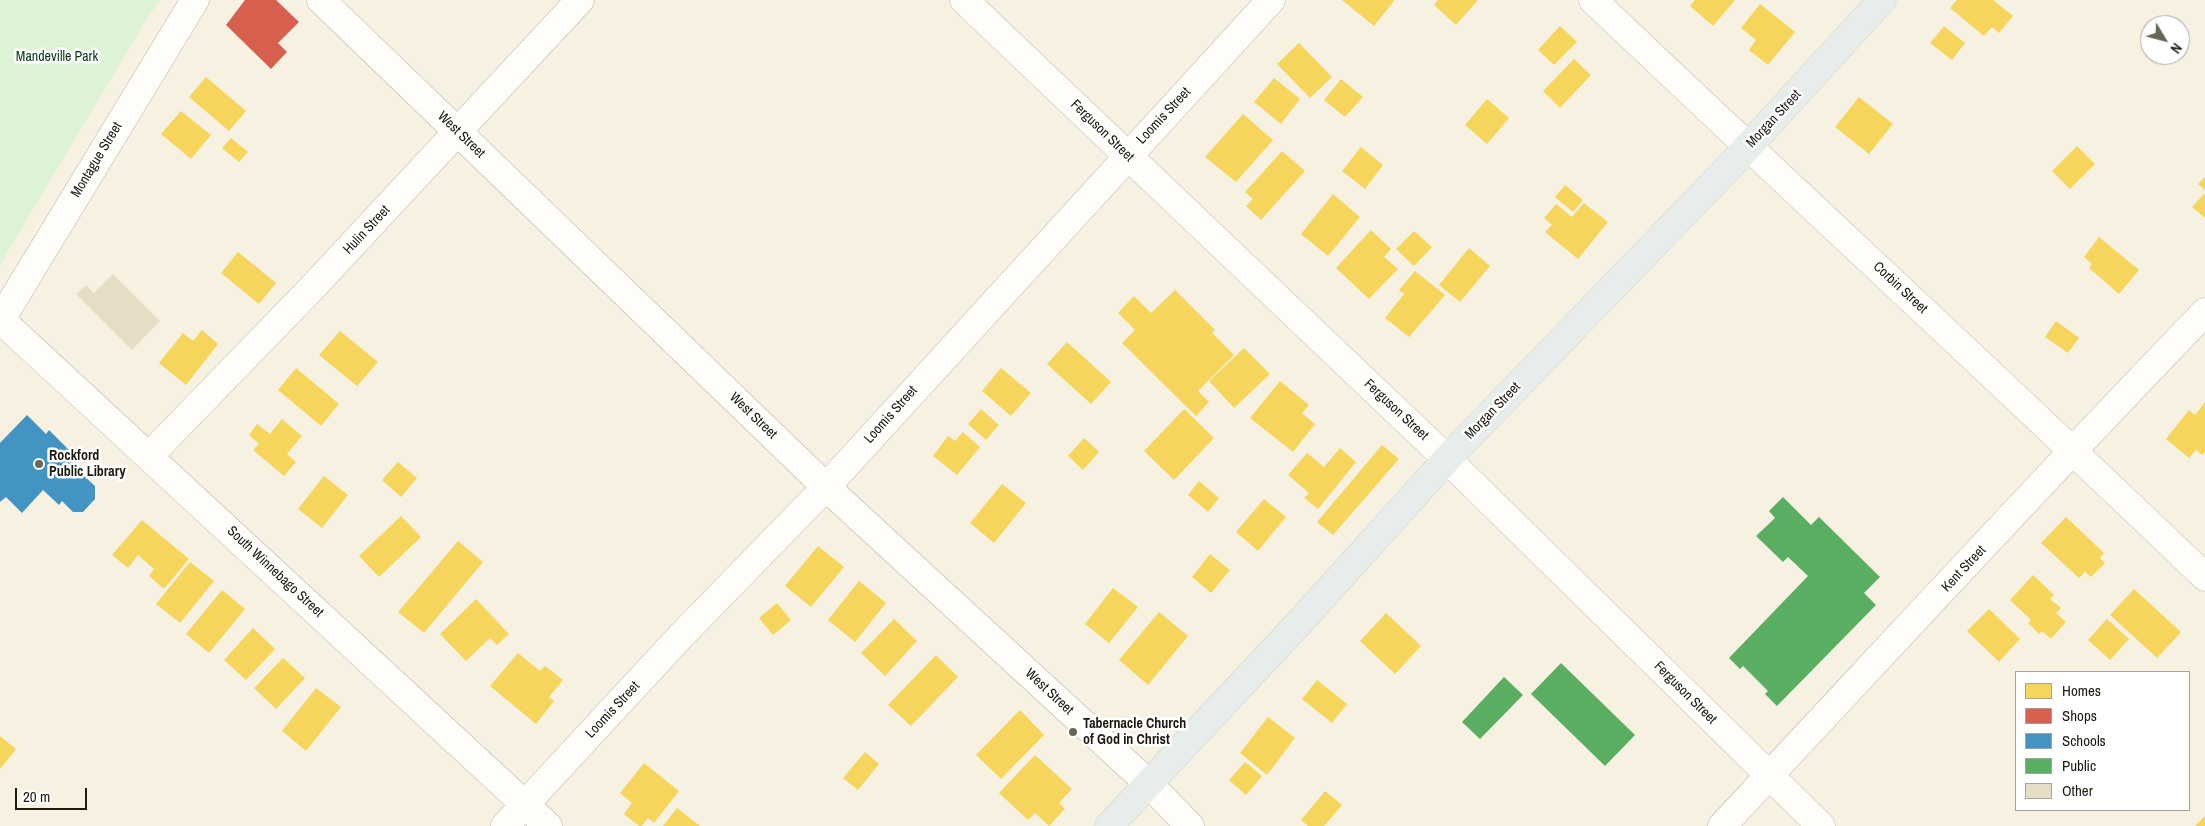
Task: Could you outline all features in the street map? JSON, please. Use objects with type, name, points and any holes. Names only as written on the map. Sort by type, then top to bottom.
[{"type":"main road","name":"Morgan Street","points":[[1109,826],[1300,623],[1447,459],[1748,147],[1882,0]]},
{"type":"street","name":"Montague Street","points":[[0,320],[195,0]]},
{"type":"street","name":"West Street","points":[[321,0],[826,487],[1149,784],[1190,826]]},
{"type":"street","name":"Hulin Street","points":[[149,456],[458,133],[580,0]]},
{"type":"street","name":"Ferguson Street","points":[[964,0],[1447,459],[1821,826]]},
{"type":"street","name":"Loomis Street","points":[[505,826],[680,638],[826,487],[1271,0]]},
{"type":"street","name":"Corbin Street","points":[[1593,0],[2205,577]]},
{"type":"street","name":"Kent Street","points":[[1722,826],[2072,450],[2205,312]]},
{"type":"street","name":"South Winnebago Street","points":[[0,320],[548,826]]},
{"type":"green space","name":"Mandeville Park","points":[[0,0],[160,0],[144,23],[0,265]]},
{"type":"building: Homes","points":[[1342,0],[1393,0],[1394,1],[1374,26]]},
{"type":"building: Homes","points":[[1438,0],[1478,0],[1456,25],[1434,5]]},
{"type":"building: Homes","points":[[1695,0],[1735,0],[1713,26],[1690,6]]},
{"type":"building: Homes","points":[[1957,0],[1993,0],[2013,16],[1999,33],[1992,27],[1984,36],[1950,8]]},
{"type":"building: Homes","points":[[1760,4],[1795,32],[1768,65],[1749,50],[1756,40],[1741,28]]},
{"type":"building: Homes","points":[[1560,26],[1577,42],[1554,65],[1538,50]]},
{"type":"building: Homes","points":[[1944,26],[1965,43],[1952,60],[1930,43]]},
{"type":"building: Homes","points":[[1299,43],[1332,77],[1310,98],[1277,64]]},
{"type":"building: Homes","points":[[1574,59],[1591,75],[1560,108],[1543,91]]},
{"type":"building: Homes","points":[[206,77],[246,111],[229,131],[189,97]]},
{"type":"building: Homes","points":[[1274,78],[1300,99],[1281,124],[1254,102]]},
{"type":"building: Homes","points":[[1341,79],[1363,97],[1345,117],[1324,100]]},
{"type":"building: Homes","points":[[1859,97],[1893,124],[1869,154],[1835,127]]},
{"type":"building: Homes","points":[[1487,99],[1509,118],[1487,144],[1465,125]]},
{"type":"building: Homes","points":[[181,111],[211,135],[191,159],[161,134]]},
{"type":"building: Homes","points":[[1243,114],[1273,140],[1236,182],[1205,157]]},
{"type":"building: Homes","points":[[231,138],[248,152],[239,162],[222,148]]},
{"type":"building: Homes","points":[[2077,146],[2095,164],[2070,189],[2052,171]]},
{"type":"building: Homes","points":[[1361,147],[1383,165],[1365,189],[1342,171]]},
{"type":"building: Homes","points":[[1282,151],[1305,171],[1261,220],[1246,206],[1253,199],[1245,192]]},
{"type":"building: Homes","points":[[2205,177],[2205,190],[2198,184]]},
{"type":"building: Homes","points":[[1565,185],[1583,200],[1573,212],[1555,197]]},
{"type":"building: Homes","points":[[1333,194],[1360,217],[1328,256],[1301,234]]},
{"type":"building: Homes","points":[[2205,195],[2205,218],[2192,207]]},
{"type":"building: Homes","points":[[1584,203],[1608,222],[1578,259],[1545,232],[1552,225],[1544,218],[1556,204],[1572,217]]},
{"type":"building: Homes","points":[[1371,230],[1391,249],[1384,257],[1398,269],[1369,299],[1336,268]]},
{"type":"building: Homes","points":[[1414,231],[1432,247],[1414,266],[1396,249]]},
{"type":"building: Homes","points":[[2099,237],[2139,270],[2119,294],[2089,268],[2092,264],[2084,257]]},
{"type":"building: Homes","points":[[1469,248],[1490,266],[1460,302],[1439,285]]},
{"type":"building: Homes","points":[[238,252],[276,283],[259,304],[221,273]]},
{"type":"building: Homes","points":[[1415,271],[1445,295],[1409,337],[1385,318],[1404,294],[1399,290]]},
{"type":"building: Homes","points":[[1175,290],[1215,330],[1212,333],[1234,355],[1198,391],[1209,402],[1196,416],[1122,343],[1135,330],[1118,313],[1134,296],[1151,313]]},
{"type":"building: Homes","points":[[2056,321],[2079,338],[2068,353],[2045,337]]},
{"type":"building: Homes","points":[[202,330],[218,344],[186,385],[159,363],[183,333],[193,341]]},
{"type":"building: Homes","points":[[340,331],[378,362],[357,386],[319,355]]},
{"type":"building: Homes","points":[[1067,342],[1111,382],[1091,404],[1047,364]]},
{"type":"building: Homes","points":[[1244,348],[1270,374],[1234,408],[1209,381]]},
{"type":"building: Homes","points":[[296,368],[339,404],[321,426],[278,390]]},
{"type":"building: Homes","points":[[1001,368],[1031,393],[1011,416],[982,391]]},
{"type":"building: Homes","points":[[1280,381],[1309,405],[1302,413],[1315,424],[1293,452],[1250,418]]},
{"type":"building: Homes","points":[[2205,402],[2205,452],[2202,455],[2196,450],[2189,458],[2166,439],[2189,410],[2195,415]]},
{"type":"building: Homes","points":[[981,409],[999,425],[986,440],[968,424]]},
{"type":"building: Homes","points":[[1184,409],[1214,438],[1174,480],[1144,451]]},
{"type":"building: Homes","points":[[282,419],[302,436],[287,454],[296,462],[284,476],[253,450],[259,444],[249,435],[257,424],[270,434]]},
{"type":"building: Homes","points":[[963,432],[980,447],[957,475],[933,456],[948,436],[955,441]]},
{"type":"building: Homes","points":[[1084,438],[1099,452],[1083,470],[1068,456]]},
{"type":"building: Homes","points":[[1382,445],[1399,459],[1333,535],[1317,522]]},
{"type":"building: Homes","points":[[1340,448],[1356,462],[1318,509],[1304,498],[1309,493],[1288,475],[1307,453],[1324,467]]},
{"type":"building: Homes","points":[[398,462],[417,478],[401,497],[382,480]]},
{"type":"building: Homes","points":[[324,476],[348,495],[322,528],[298,509]]},
{"type":"building: Homes","points":[[1199,481],[1219,498],[1208,512],[1188,495]]},
{"type":"building: Homes","points":[[1002,484],[1026,503],[994,543],[970,523]]},
{"type":"building: Homes","points":[[1264,499],[1286,517],[1258,551],[1236,532]]},
{"type":"building: Homes","points":[[401,516],[421,537],[379,577],[359,556]]},
{"type":"building: Homes","points":[[2066,517],[2104,553],[2100,558],[2105,563],[2091,577],[2085,572],[2079,578],[2041,543]]},
{"type":"building: Homes","points":[[142,520],[189,559],[164,589],[149,576],[154,569],[138,555],[128,568],[112,555]]},
{"type":"building: Homes","points":[[458,541],[483,562],[424,633],[398,612]]},
{"type":"building: Homes","points":[[818,546],[844,567],[811,607],[785,586]]},
{"type":"building: Homes","points":[[1210,554],[1230,570],[1211,593],[1192,577]]},
{"type":"building: Homes","points":[[190,562],[214,581],[180,623],[156,604]]},
{"type":"building: Homes","points":[[2033,575],[2054,595],[2050,599],[2061,608],[2056,613],[2066,622],[2051,639],[2042,631],[2039,634],[2028,623],[2031,620],[2010,600]]},
{"type":"building: Homes","points":[[859,581],[886,603],[855,642],[828,620]]},
{"type":"building: Homes","points":[[1113,588],[1138,607],[1109,643],[1085,624]]},
{"type":"building: Homes","points":[[2134,589],[2181,632],[2157,658],[2110,615]]},
{"type":"building: Homes","points":[[222,590],[245,609],[209,653],[186,634]]},
{"type":"building: Homes","points":[[476,599],[509,634],[497,645],[490,638],[466,661],[440,634]]},
{"type":"building: Homes","points":[[777,603],[791,620],[773,635],[759,618]]},
{"type":"building: Homes","points":[[1989,609],[2020,639],[1999,662],[1967,631]]},
{"type":"building: Homes","points":[[1159,612],[1188,636],[1148,685],[1119,660]]},
{"type":"building: Homes","points":[[1386,613],[1421,646],[1395,674],[1360,641]]},
{"type":"building: Homes","points":[[894,619],[917,641],[885,676],[861,653]]},
{"type":"building: Homes","points":[[2107,619],[2129,639],[2110,660],[2088,640]]},
{"type":"building: Homes","points":[[253,628],[275,649],[246,680],[224,660]]},
{"type":"building: Homes","points":[[518,653],[540,671],[545,666],[563,680],[549,697],[554,701],[536,724],[490,686]]},
{"type":"building: Homes","points":[[936,655],[958,677],[911,726],[888,705]]},
{"type":"building: Homes","points":[[283,658],[305,678],[276,709],[254,688]]},
{"type":"building: Homes","points":[[1317,680],[1347,704],[1332,723],[1302,699]]},
{"type":"building: Homes","points":[[316,688],[341,707],[306,751],[282,731]]},
{"type":"building: Homes","points":[[1020,710],[1044,735],[1001,779],[976,755]]},
{"type":"building: Homes","points":[[1268,717],[1295,738],[1267,775],[1240,753]]},
{"type":"building: Homes","points":[[0,736],[16,749],[0,769]]},
{"type":"building: Homes","points":[[865,752],[879,764],[858,790],[843,778]]},
{"type":"building: Homes","points":[[1035,755],[1072,789],[1059,803],[1065,809],[1049,826],[1035,813],[1028,820],[999,793]]},
{"type":"building: Homes","points":[[1245,762],[1262,776],[1246,795],[1229,780]]},
{"type":"building: Homes","points":[[644,763],[679,791],[654,823],[648,818],[642,826],[639,826],[624,814],[632,803],[620,793]]},
{"type":"building: Homes","points":[[1325,791],[1342,805],[1324,826],[1308,826],[1301,820]]},
{"type":"building: Homes","points":[[677,808],[700,826],[663,826]]},
{"type":"building: Homes","points":[[2205,816],[2205,826],[2195,826]]},
{"type":"building: Shops","points":[[245,0],[276,0],[299,22],[278,43],[287,52],[271,69],[226,25]]},
{"type":"building: Schools","name":"Rockford Public Library","points":[[27,415],[46,434],[49,430],[70,451],[67,454],[87,473],[84,476],[95,486],[95,499],[83,512],[73,512],[62,501],[59,505],[43,490],[22,513],[6,497],[0,502],[0,443]]},
{"type":"building: Public","points":[[1783,497],[1811,525],[1819,517],[1880,577],[1864,593],[1876,605],[1777,706],[1765,694],[1768,691],[1743,666],[1740,669],[1729,658],[1808,576],[1788,557],[1783,562],[1756,536],[1775,518],[1769,511]]},
{"type":"building: Public","points":[[1561,663],[1635,735],[1605,766],[1531,694]]},
{"type":"building: Public","points":[[1504,677],[1523,695],[1480,739],[1462,722]]},
{"type":"building: Other","points":[[113,274],[160,321],[132,350],[76,294],[86,285],[94,293]]},
{"type":"place","name":"Rockford Public Library","points":[[39,464]]},
{"type":"place","name":"Tabernacle Church of God in Christ","points":[[1073,732]]}]
